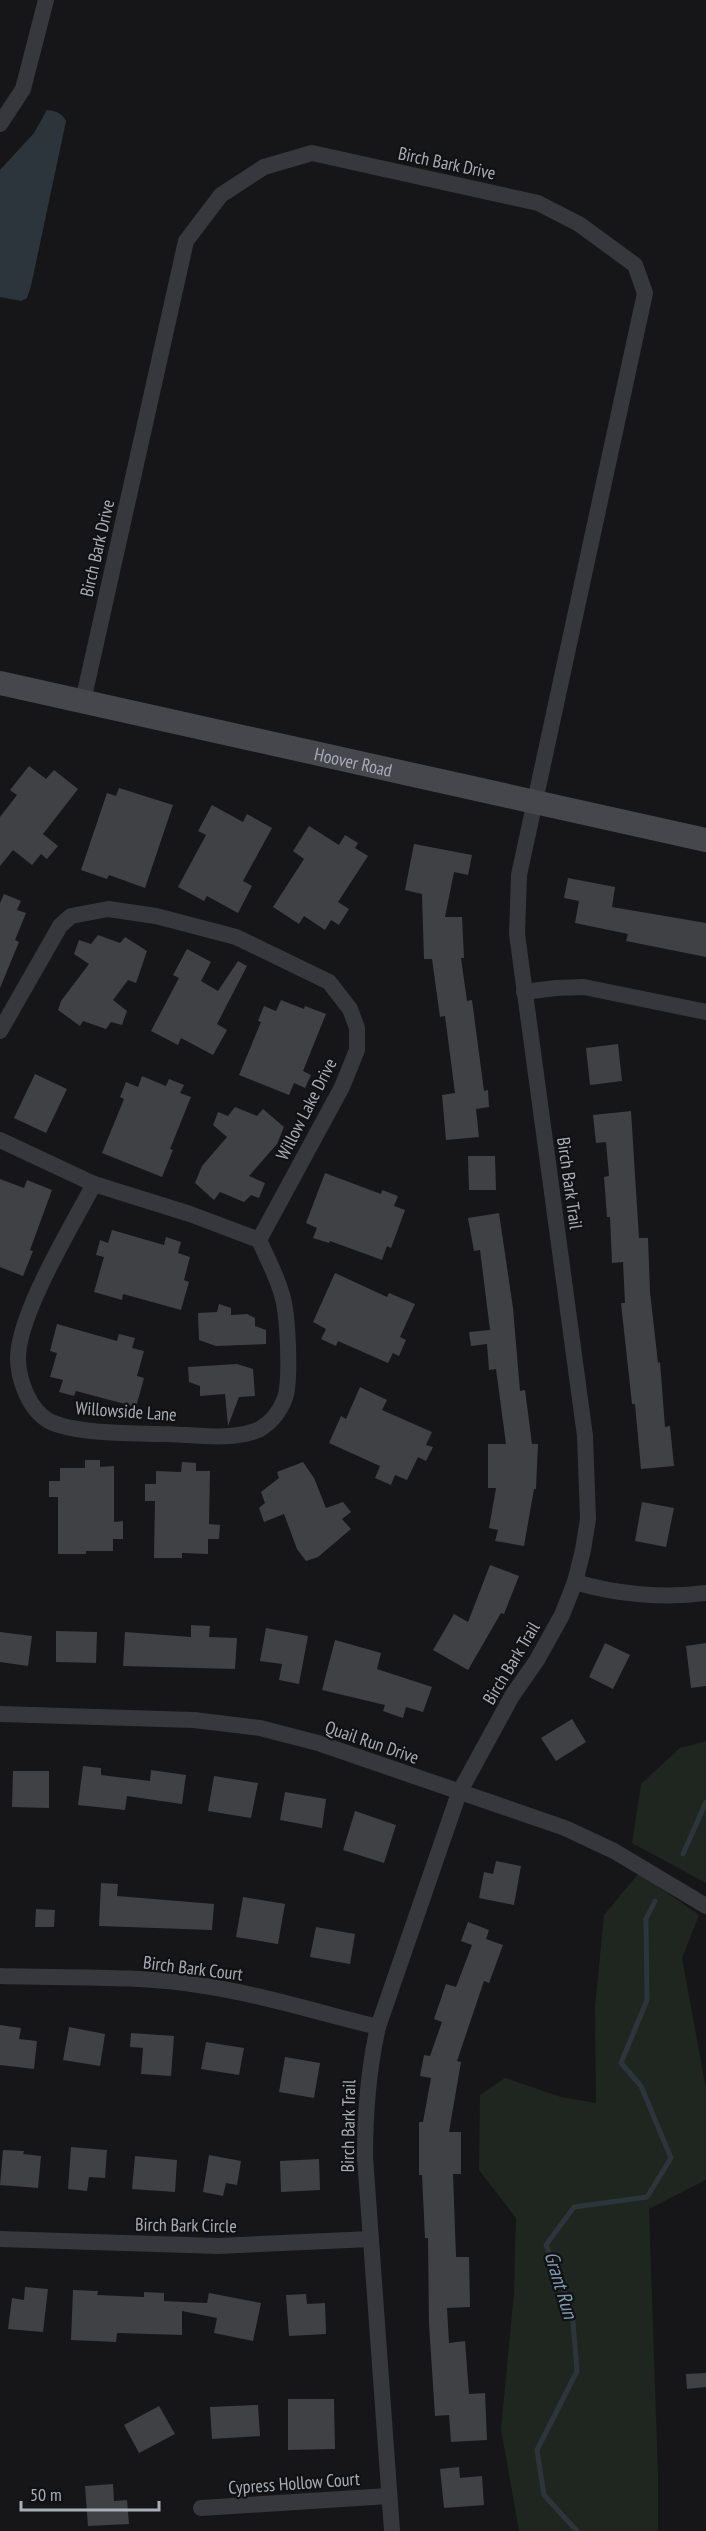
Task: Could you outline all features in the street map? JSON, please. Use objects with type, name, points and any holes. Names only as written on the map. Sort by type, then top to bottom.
[{"type":"main road","name":"Hoover Road","points":[[0,682],[706,840]]},
{"type":"street","points":[[0,124],[22,89],[46,0]]},
{"type":"street","name":"Birch Bark Drive","points":[[83,701],[186,241],[221,195],[264,167],[312,153],[538,203],[579,224],[635,265],[645,293],[536,802]]},
{"type":"street","name":"Birch Bark Trail","points":[[392,2531],[365,2157],[365,2112],[369,2067],[378,2027],[459,1793],[512,1696],[537,1660],[562,1615],[575,1582],[588,1519],[585,1436],[517,934],[516,905],[519,875],[536,802]]},
{"type":"street","name":"Willow Lake Drive","points":[[0,1031],[60,926],[71,916],[108,909],[156,916],[236,937],[329,982],[350,1009],[357,1028],[357,1050],[342,1088],[259,1240]]},
{"type":"street","points":[[524,992],[584,987],[706,1012]]},
{"type":"street","points":[[0,1140],[94,1184],[190,1214],[259,1240]]},
{"type":"street","name":"Willowside Lane","points":[[94,1184],[37,1295],[24,1327],[18,1358],[22,1384],[34,1407],[48,1420],[111,1432],[237,1436],[260,1429],[278,1414],[286,1396],[288,1357],[283,1295],[259,1240]]},
{"type":"street","points":[[575,1582],[603,1591],[687,1596],[706,1593]]},
{"type":"street","name":"Quail Run Drive","points":[[0,1714],[194,1720],[260,1728],[318,1743],[565,1828],[604,1846],[706,1906]]},
{"type":"street","name":"Birch Bark Court","points":[[0,1976],[158,1981],[203,1986],[248,1994],[378,2027]]},
{"type":"street","name":"Birch Bark Circle","points":[[0,2239],[218,2246],[371,2239]]},
{"type":"street","name":"Cypress Hollow Court","points":[[201,2508],[389,2496]]},
{"type":"shaded area","points":[[47,110],[58,113],[66,121],[31,286],[27,298],[21,301],[0,297],[0,170],[34,133]]},
{"type":"shaded area","points":[[706,1741],[706,1883],[632,1843],[641,1784],[680,1748]]},
{"type":"shaded area","points":[[639,1873],[699,1915],[682,1958],[706,2089],[706,2180],[649,2209],[658,2531],[519,2531],[501,2429],[514,2293],[516,2218],[479,2170],[480,2095],[505,2078],[561,2097],[596,2103],[595,2007],[604,1915]]},
{"type":"building","points":[[29,766],[46,779],[54,770],[78,789],[43,834],[58,846],[47,859],[41,854],[32,865],[13,850],[0,866],[0,817],[17,795],[10,790]]},
{"type":"building","points":[[119,788],[173,805],[145,888],[109,875],[107,879],[81,870],[107,793],[116,796]]},
{"type":"building","points":[[212,805],[243,822],[247,814],[272,828],[243,881],[252,886],[238,913],[207,896],[204,901],[178,887],[206,835],[198,831]]},
{"type":"building","points":[[309,826],[339,845],[345,835],[358,843],[355,848],[368,856],[338,902],[349,909],[339,925],[331,920],[325,930],[304,916],[299,924],[273,907],[304,859],[293,851]]},
{"type":"building","points":[[414,844],[472,855],[468,875],[454,872],[445,917],[462,917],[464,958],[461,958],[467,1001],[472,1000],[484,1091],[488,1090],[489,1107],[476,1109],[479,1137],[446,1140],[442,1095],[455,1093],[445,1016],[440,1017],[432,959],[424,959],[422,894],[405,890]]},
{"type":"building","points":[[568,878],[615,887],[612,907],[706,923],[706,957],[626,941],[628,934],[575,923],[579,901],[564,898]]},
{"type":"building","points":[[4,894],[21,901],[17,910],[26,913],[15,940],[19,942],[0,988],[0,903]]},
{"type":"building","points":[[98,935],[120,943],[125,937],[147,951],[136,983],[128,980],[113,1000],[127,1011],[122,1025],[111,1022],[106,1029],[83,1021],[80,1026],[58,1010],[61,1001],[89,964],[74,954],[79,940],[91,944]]},
{"type":"building","points":[[187,949],[211,962],[201,981],[218,991],[238,961],[247,966],[217,1024],[227,1030],[213,1055],[181,1038],[178,1045],[151,1031],[179,978],[173,975]]},
{"type":"building","points":[[281,1000],[326,1014],[303,1071],[311,1075],[305,1088],[294,1083],[289,1095],[239,1075],[261,1022],[258,1021],[264,1006],[276,1011]]},
{"type":"building","points":[[618,1044],[622,1081],[590,1085],[586,1048]]},
{"type":"building","points":[[35,1074],[67,1089],[46,1133],[14,1118]]},
{"type":"building","points":[[142,1076],[166,1086],[169,1079],[184,1085],[180,1093],[191,1097],[170,1149],[173,1150],[162,1177],[102,1153],[124,1099],[120,1097],[126,1082],[138,1087]]},
{"type":"building","points":[[235,1107],[257,1116],[263,1109],[284,1127],[277,1144],[249,1176],[265,1183],[259,1198],[251,1195],[244,1202],[220,1192],[214,1200],[195,1183],[202,1166],[227,1137],[213,1125],[218,1112],[228,1116]]},
{"type":"building","points":[[631,1111],[639,1238],[648,1238],[650,1292],[658,1363],[660,1362],[665,1427],[670,1426],[674,1466],[641,1469],[635,1404],[632,1404],[621,1303],[625,1303],[623,1262],[612,1263],[610,1217],[607,1217],[604,1177],[609,1176],[606,1142],[596,1143],[593,1115]]},
{"type":"building","points":[[468,1156],[495,1156],[496,1190],[469,1190]]},
{"type":"building","points":[[325,1173],[381,1194],[382,1190],[398,1196],[394,1206],[405,1210],[391,1248],[387,1246],[382,1260],[330,1241],[329,1243],[313,1238],[317,1228],[306,1223]]},
{"type":"building","points":[[0,1179],[24,1188],[27,1180],[52,1190],[23,1276],[0,1267]]},
{"type":"building","points":[[499,1213],[513,1308],[520,1391],[525,1390],[532,1444],[538,1444],[536,1489],[534,1489],[524,1546],[495,1541],[498,1530],[489,1528],[496,1488],[488,1488],[488,1444],[506,1444],[496,1369],[489,1370],[487,1344],[471,1346],[469,1332],[490,1330],[480,1250],[474,1251],[468,1218]]},
{"type":"building","points":[[112,1230],[164,1245],[166,1237],[181,1242],[178,1253],[190,1257],[184,1280],[189,1282],[181,1310],[123,1294],[122,1300],[94,1292],[104,1257],[96,1255],[100,1240],[108,1243]]},
{"type":"building","points":[[335,1273],[387,1297],[389,1293],[415,1304],[400,1337],[406,1340],[399,1356],[393,1353],[388,1363],[338,1341],[336,1346],[321,1339],[326,1329],[313,1322]]},
{"type":"building","points":[[219,1304],[231,1308],[231,1315],[247,1314],[255,1318],[255,1326],[266,1330],[266,1344],[216,1346],[199,1340],[198,1313],[217,1312]]},
{"type":"building","points":[[57,1324],[117,1341],[119,1334],[135,1338],[132,1348],[144,1351],[137,1376],[144,1378],[136,1407],[76,1391],[74,1396],[59,1392],[63,1380],[50,1377],[57,1353],[50,1351]]},
{"type":"building","points":[[237,1364],[253,1369],[255,1396],[239,1397],[228,1426],[225,1394],[200,1396],[200,1386],[189,1382],[188,1367]]},
{"type":"building","points":[[360,1387],[387,1400],[382,1410],[432,1432],[426,1445],[433,1447],[426,1461],[418,1457],[407,1480],[395,1475],[391,1485],[375,1478],[380,1466],[329,1443],[341,1416],[346,1419]]},
{"type":"building","points":[[85,1460],[100,1460],[100,1467],[114,1466],[114,1522],[123,1521],[123,1539],[113,1539],[113,1551],[58,1554],[58,1497],[49,1497],[49,1481],[60,1481],[60,1468],[85,1468]]},
{"type":"building","points":[[182,1462],[196,1463],[196,1471],[210,1471],[209,1524],[220,1525],[219,1539],[208,1539],[208,1554],[182,1553],[182,1558],[154,1558],[155,1501],[145,1501],[145,1484],[156,1484],[156,1471],[181,1472]]},
{"type":"building","points":[[303,1462],[314,1478],[326,1508],[343,1502],[351,1512],[342,1519],[351,1529],[318,1557],[306,1561],[297,1549],[284,1514],[264,1522],[259,1508],[265,1503],[261,1492],[279,1478],[277,1472]]},
{"type":"building","points":[[642,1502],[674,1508],[666,1547],[635,1541]]},
{"type":"building","points":[[490,1565],[519,1576],[504,1614],[501,1613],[468,1670],[433,1650],[454,1614],[468,1622]]},
{"type":"building","points":[[191,1625],[210,1626],[209,1637],[237,1638],[235,1669],[123,1666],[125,1632],[191,1637]]},
{"type":"building","points":[[266,1628],[308,1636],[299,1684],[279,1680],[282,1664],[260,1661]]},
{"type":"building","points":[[56,1631],[97,1632],[96,1663],[56,1662]]},
{"type":"building","points":[[0,1632],[32,1636],[28,1666],[0,1662]]},
{"type":"building","points":[[335,1640],[381,1653],[377,1669],[432,1687],[423,1712],[406,1707],[403,1718],[383,1711],[385,1705],[322,1690]]},
{"type":"building","points":[[605,1643],[630,1655],[613,1689],[589,1677]]},
{"type":"building","points":[[706,1643],[706,1686],[691,1688],[686,1646]]},
{"type":"building","points":[[572,1719],[586,1742],[556,1761],[541,1738]]},
{"type":"building","points":[[83,1766],[101,1768],[101,1775],[150,1781],[151,1770],[186,1775],[182,1804],[127,1796],[125,1810],[78,1805]]},
{"type":"building","points":[[13,1771],[49,1771],[49,1808],[12,1807]]},
{"type":"building","points":[[214,1776],[258,1783],[251,1818],[208,1811]]},
{"type":"building","points":[[285,1792],[326,1799],[322,1828],[280,1820]]},
{"type":"building","points":[[355,1811],[396,1825],[384,1863],[343,1850]]},
{"type":"building","points":[[496,1861],[521,1866],[514,1905],[479,1898],[484,1872],[493,1874]]},
{"type":"building","points":[[101,1883],[118,1884],[117,1896],[214,1904],[212,1930],[99,1926]]},
{"type":"building","points":[[243,1897],[285,1904],[278,1944],[236,1937]]},
{"type":"building","points":[[36,1909],[55,1910],[54,1927],[35,1927]]},
{"type":"building","points":[[468,1922],[489,1930],[486,1939],[503,1945],[489,1983],[484,1981],[457,2061],[461,2062],[449,2132],[461,2132],[461,2174],[453,2174],[456,2257],[469,2257],[470,2307],[447,2308],[449,2343],[465,2341],[469,2394],[485,2393],[487,2440],[451,2442],[449,2415],[435,2416],[429,2324],[428,2238],[425,2238],[422,2175],[419,2175],[419,2122],[423,2122],[431,2078],[420,2076],[424,2055],[430,2056],[442,2022],[434,2019],[446,1984],[456,1987],[472,1945],[461,1941]]},
{"type":"building","points":[[316,1927],[355,1934],[350,1964],[310,1957]]},
{"type":"building","points":[[0,2025],[21,2028],[19,2039],[37,2041],[34,2069],[0,2065]]},
{"type":"building","points":[[69,2027],[105,2034],[100,2066],[63,2060]]},
{"type":"building","points":[[131,2033],[174,2036],[171,2076],[141,2074],[143,2048],[130,2047]]},
{"type":"building","points":[[206,2042],[244,2048],[239,2075],[201,2069]]},
{"type":"building","points":[[285,2057],[320,2063],[314,2098],[279,2092]]},
{"type":"building","points":[[71,2147],[107,2150],[105,2178],[89,2177],[87,2191],[68,2189]]},
{"type":"building","points":[[3,2150],[24,2151],[23,2154],[41,2156],[38,2188],[0,2185]]},
{"type":"building","points":[[209,2155],[241,2161],[237,2185],[226,2183],[223,2196],[203,2192]]},
{"type":"building","points":[[135,2156],[177,2160],[175,2192],[132,2189]]},
{"type":"building","points":[[319,2159],[320,2190],[281,2192],[280,2161]]},
{"type":"building","points":[[25,2287],[48,2289],[43,2332],[8,2329],[12,2298],[24,2300]]},
{"type":"building","points":[[73,2290],[98,2291],[97,2295],[144,2297],[144,2292],[164,2293],[164,2301],[207,2303],[209,2293],[261,2303],[253,2341],[214,2333],[217,2318],[182,2311],[182,2335],[117,2333],[116,2342],[71,2340]]},
{"type":"building","points":[[306,2294],[307,2304],[325,2303],[326,2334],[289,2336],[286,2295]]},
{"type":"building","points":[[706,2373],[706,2387],[687,2389],[686,2374]]},
{"type":"building","points":[[288,2399],[334,2399],[335,2449],[288,2450]]},
{"type":"building","points":[[258,2405],[260,2436],[212,2439],[210,2407]]},
{"type":"building","points":[[159,2406],[175,2434],[139,2453],[124,2425]]},
{"type":"building","points":[[459,2467],[460,2478],[482,2476],[484,2505],[444,2508],[440,2469]]},
{"type":"building","points":[[113,2484],[114,2501],[127,2500],[129,2524],[88,2526],[85,2486]]},
{"type":"waterway","name":"Grant Run","points":[[683,1854],[706,1802]]},
{"type":"waterway","name":"Grant Run","points":[[577,2531],[544,2495],[537,2450],[577,2371],[572,2310],[546,2245],[574,2207],[647,2197],[671,2158],[641,2086],[621,2063],[647,2000],[646,1919],[655,1901]]}]
